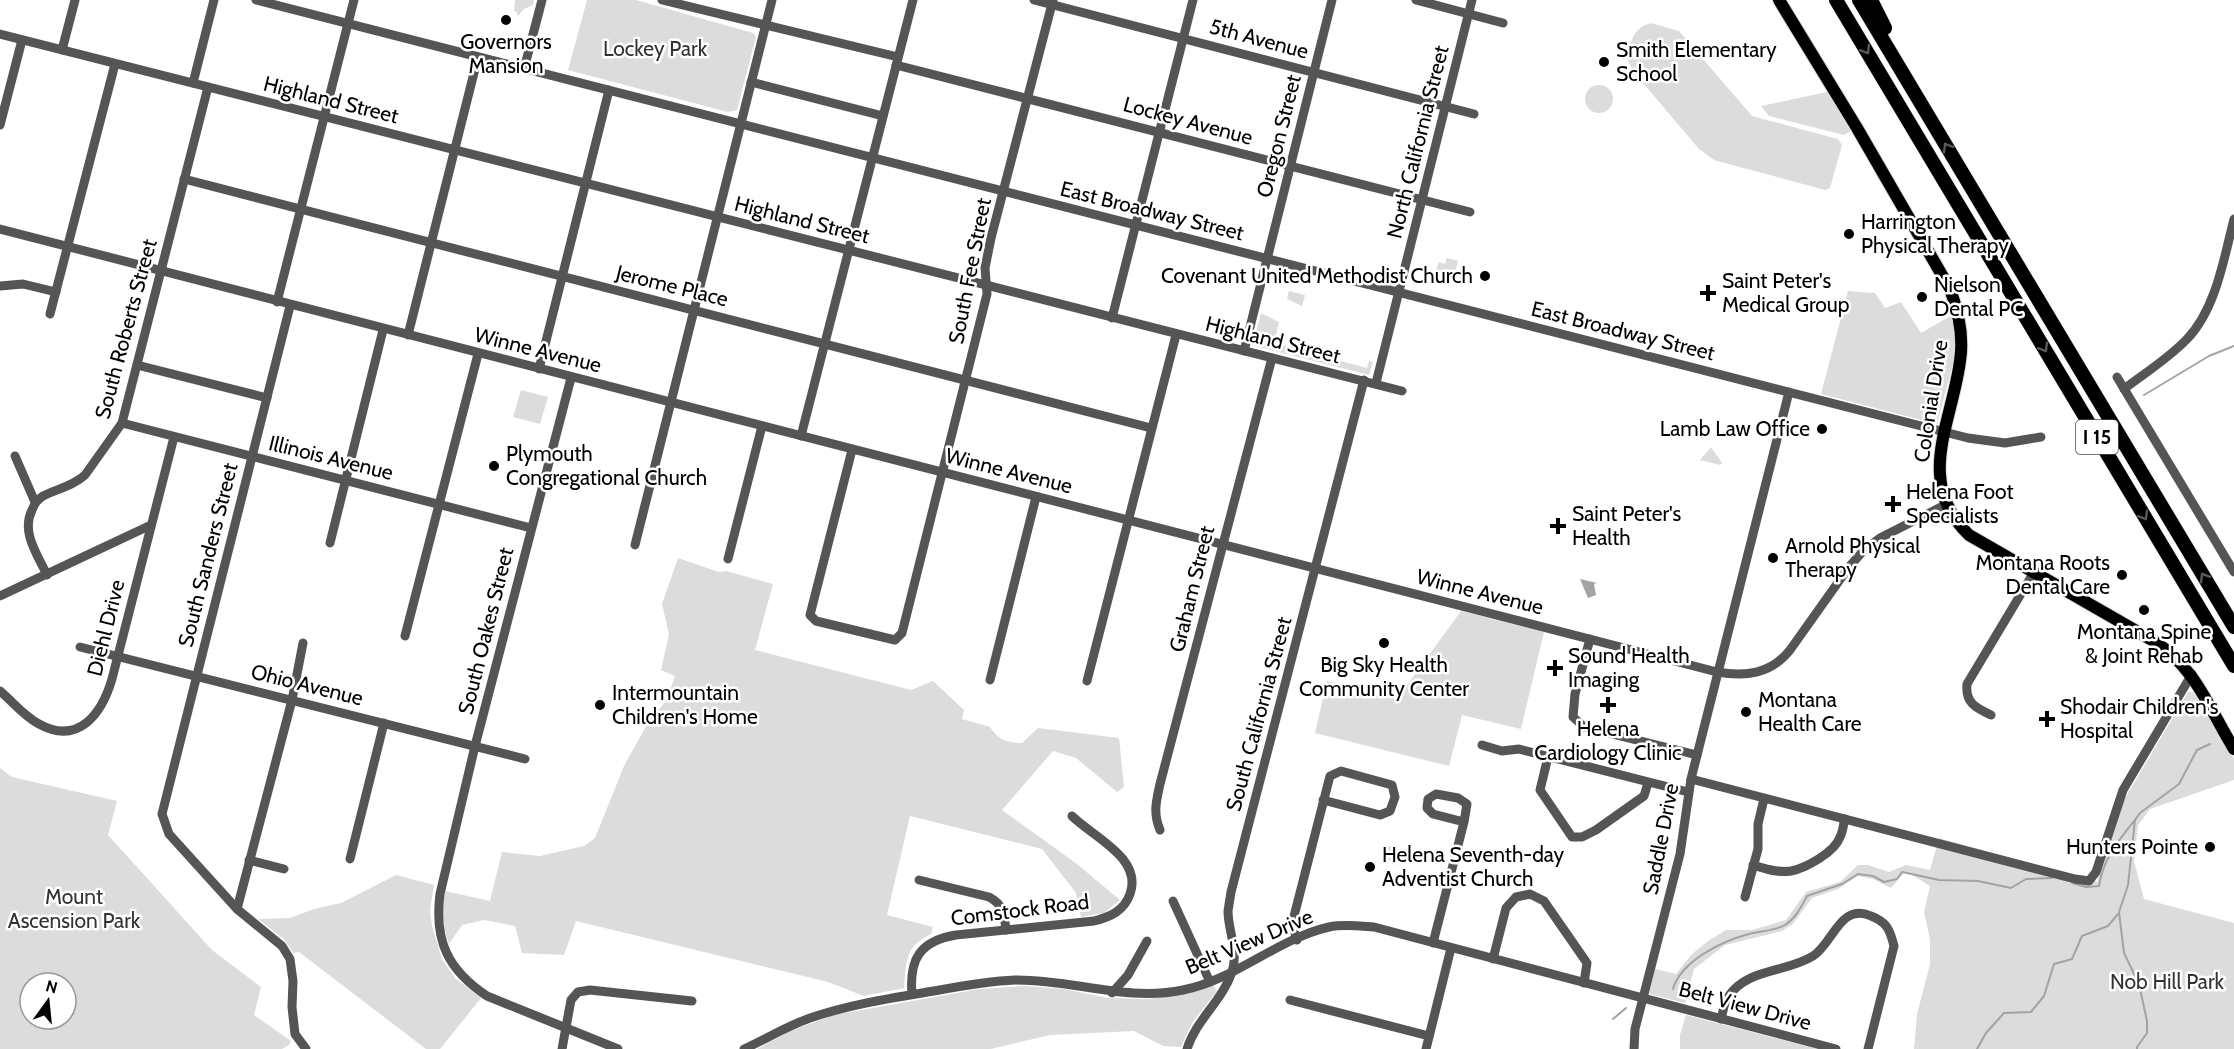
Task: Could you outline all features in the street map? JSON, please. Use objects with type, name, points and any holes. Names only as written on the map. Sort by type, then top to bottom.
[{"type":"highway","name":"I 15","points":[[1836,0],[2234,666]]},
{"type":"highway","name":"I 15","points":[[1859,0],[2234,627]]},
{"type":"highway","points":[[1871,0],[1916,95]]},
{"type":"main road","name":"Colonial Drive","points":[[1779,0],[1857,128],[1950,289],[1962,336],[1959,370],[1943,432],[1939,465],[1940,482],[1947,504],[1959,525],[1969,535],[2156,642],[2180,660],[2192,674],[2234,749]]},
{"type":"street","points":[[62,50],[75,0]]},
{"type":"street","points":[[193,83],[214,0]]},
{"type":"street","name":"East Broadway Street","points":[[256,0],[1943,432],[1991,442],[2041,437]]},
{"type":"street","points":[[277,302],[354,0]]},
{"type":"street","points":[[524,69],[542,0]]},
{"type":"street","name":"Lockey Avenue","points":[[662,0],[765,26],[776,26],[1027,99],[1470,212]]},
{"type":"street","points":[[635,545],[772,0]]},
{"type":"street","points":[[801,436],[913,0]]},
{"type":"street","name":"5th Avenue","points":[[1034,0],[1052,2],[1474,114]]},
{"type":"street","points":[[1112,318],[1192,0]]},
{"type":"street","name":"Oregon Street","points":[[1244,351],[1332,0]]},
{"type":"street","points":[[1416,0],[1503,23]]},
{"type":"street","name":"North California Street","points":[[1398,292],[1472,0]]},
{"type":"street","name":"South Fee Street","points":[[852,450],[810,612],[816,621],[891,640],[900,637],[987,294],[985,268],[1052,2]]},
{"type":"street","points":[[0,34],[115,64],[50,314]]},
{"type":"street","points":[[0,125],[22,40]]},
{"type":"street","points":[[408,335],[478,57]]},
{"type":"street","name":"Highland Street","points":[[115,64],[1402,391]]},
{"type":"street","points":[[751,82],[883,116]]},
{"type":"street","name":"South Roberts Street","points":[[35,502],[78,481],[122,423],[159,271],[208,87]]},
{"type":"street","points":[[539,369],[609,90]]},
{"type":"street","name":"Jerome Place","points":[[184,179],[1151,428]]},
{"type":"street","points":[[2124,389],[2185,341],[2194,330],[2212,296],[2234,219]]},
{"type":"street","name":"Winne Avenue","points":[[0,229],[383,330],[1736,676],[1760,672],[1772,667],[1788,652],[1849,567],[1864,550],[1881,538],[1947,504]]},
{"type":"street","points":[[0,286],[23,284],[56,292]]},
{"type":"street","points":[[1376,383],[1398,292]]},
{"type":"street","name":"South Sanders Street","points":[[237,909],[169,834],[162,814],[290,306]]},
{"type":"street","points":[[330,543],[383,330]]},
{"type":"street","points":[[1087,681],[1176,335]]},
{"type":"street","points":[[405,636],[478,354]]},
{"type":"street","name":"Graham Street","points":[[1160,830],[1156,819],[1156,800],[1221,544],[1272,358]]},
{"type":"street","points":[[137,365],[267,398]]},
{"type":"street","points":[[2117,377],[2234,572]]},
{"type":"street","name":"South Oakes Street","points":[[566,1029],[487,996],[470,984],[453,966],[443,947],[437,915],[475,746],[571,378]]},
{"type":"street","name":"South California Street","points":[[1187,1049],[1200,1022],[1220,996],[1233,970],[1233,942],[1228,912],[1231,892],[1364,380]]},
{"type":"street","name":"Saddle Drive","points":[[1634,1049],[1635,1029],[1642,998],[1680,854],[1691,779],[1789,392]]},
{"type":"street","name":"Illinois Avenue","points":[[122,423],[531,528]]},
{"type":"street","points":[[728,559],[762,426]]},
{"type":"street","name":"Diehl Drive","points":[[0,691],[32,719],[45,727],[60,730],[80,727],[101,708],[109,688],[174,437]]},
{"type":"street","points":[[15,456],[35,502],[28,519],[27,531],[47,575]]},
{"type":"street","points":[[990,680],[1036,497]]},
{"type":"street","points":[[0,596],[151,525]]},
{"type":"street","points":[[1991,715],[1975,707],[1969,701],[1966,692],[1967,684],[2034,572]]},
{"type":"street","points":[[1590,639],[1575,694],[1573,717],[1584,727],[1697,755]]},
{"type":"street","points":[[301,1048],[293,1023],[293,981],[290,959],[282,946],[237,909],[292,700],[303,644]]},
{"type":"street","name":"Ohio Avenue","points":[[80,647],[525,759]]},
{"type":"street","points":[[1691,779],[2089,881],[2096,872],[2123,790],[2192,674]]},
{"type":"street","points":[[350,859],[384,723]]},
{"type":"street","points":[[1482,745],[1502,751],[1519,749],[1688,792]]},
{"type":"street","points":[[1548,757],[1540,790],[1572,837],[1582,837],[1596,830],[1644,796],[1648,783]]},
{"type":"street","points":[[1297,940],[1292,924],[1323,800],[1330,776],[1341,771],[1392,785],[1395,797],[1389,811],[1380,815],[1323,800]]},
{"type":"street","points":[[1745,897],[1758,849],[1758,824],[1764,799]]},
{"type":"street","name":"Comstock Road","points":[[912,994],[913,964],[926,946],[944,937],[1094,921],[1117,912],[1129,898],[1132,875],[1116,852],[1072,816]]},
{"type":"street","points":[[1753,866],[1771,871],[1791,871],[1815,860],[1833,849],[1840,838],[1845,819]]},
{"type":"street","points":[[1433,943],[1464,822]]},
{"type":"street","points":[[249,860],[284,870]]},
{"type":"street","points":[[919,880],[997,901],[1003,909],[1006,930]]},
{"type":"street","points":[[1493,959],[1506,908],[1516,897],[1530,894],[1544,901],[1587,963],[1584,983]]},
{"type":"street","points":[[1173,901],[1210,982]]},
{"type":"street","points":[[1721,1019],[1727,998],[1740,984],[1754,976],[1802,963],[1816,954],[1836,926],[1852,914],[1864,913],[1882,920],[1890,930],[1894,946],[1868,1049]]},
{"type":"street","name":"Belt View Drive","points":[[744,1049],[808,1019],[860,1003],[980,983],[1016,980],[1047,982],[1112,993],[1151,995],[1184,990],[1210,982],[1328,927],[1350,925],[1374,927],[1836,1049]]},
{"type":"street","points":[[1112,993],[1128,975],[1147,941]]},
{"type":"street","points":[[1426,1049],[1451,948]]},
{"type":"street","points":[[562,1049],[571,1000],[578,992],[590,990],[692,1000]]},
{"type":"street","points":[[1290,1000],[1429,1036]]},
{"type":"street","points":[[566,1029],[618,1049]]},
{"type":"green space","points":[[515,0],[534,0],[533,5],[524,9],[518,16],[514,11]]},
{"type":"green space","name":"Lockey Park","points":[[587,0],[636,0],[753,33],[756,37],[737,110],[728,112],[568,70]]},
{"type":"green space","points":[[1651,23],[1679,31],[1752,116],[1838,139],[1842,145],[1830,188],[1825,190],[1714,160],[1699,149],[1632,70],[1627,58],[1631,41],[1637,32]]},
{"type":"green space","points":[[1599,85],[1609,89],[1613,99],[1609,109],[1599,113],[1589,109],[1585,99],[1589,89]]},
{"type":"green space","points":[[1827,92],[1851,131],[1844,135],[1769,116],[1761,106]]},
{"type":"green space","points":[[1447,258],[1458,261],[1455,272],[1444,269],[1443,272],[1436,270],[1439,262],[1445,264]]},
{"type":"green space","points":[[1289,291],[1305,295],[1302,306],[1287,299]]},
{"type":"green space","points":[[1848,291],[1875,293],[1885,308],[1901,302],[1921,333],[1952,315],[1956,337],[1955,356],[1937,424],[1821,394]]},
{"type":"green space","points":[[1261,313],[1279,322],[1274,343],[1367,368],[1369,361],[1373,362],[1369,375],[1255,346],[1253,344]]},
{"type":"green space","points":[[521,390],[548,397],[540,424],[513,417]]},
{"type":"green space","points":[[1711,447],[1722,463],[1720,465],[1700,460]]},
{"type":"green space","points":[[678,558],[719,572],[726,571],[773,584],[755,650],[911,690],[933,681],[964,710],[962,719],[990,727],[1000,738],[1012,742],[1022,743],[1038,728],[1119,738],[1124,787],[1117,792],[1076,758],[1053,751],[1002,810],[1077,864],[1120,900],[1104,913],[1081,917],[1076,893],[1042,849],[910,816],[887,915],[933,927],[931,934],[916,944],[908,956],[904,988],[864,996],[828,982],[576,921],[564,955],[522,953],[515,926],[484,920],[462,925],[449,944],[443,918],[445,891],[490,901],[502,852],[540,856],[584,846],[595,838],[624,766],[649,721],[666,701],[675,676],[661,670],[669,634],[662,604]]},
{"type":"green space","points":[[1461,611],[1544,632],[1521,729],[1462,715],[1449,766],[1315,733],[1327,681],[1397,699]]},
{"type":"green space","name":"Nob Hill Park","points":[[2188,692],[2193,692],[2234,759],[2234,780],[2150,809],[2138,825],[2134,861],[2144,899],[2234,923],[2234,1049],[1914,1049],[1917,1014],[1930,964],[1930,939],[1924,912],[1930,886],[1909,873],[1904,873],[1891,888],[1873,879],[1858,876],[1838,889],[1812,898],[1793,924],[1782,931],[1725,945],[1694,969],[1685,1003],[1649,994],[1655,969],[1676,974],[1692,954],[1726,930],[1752,930],[1786,920],[1806,892],[1840,882],[1858,865],[1868,865],[1889,872],[1906,865],[1930,870],[1939,838],[2097,882],[2121,805]]},
{"type":"green space","name":"Mount Ascension Park","points":[[0,768],[12,777],[117,801],[108,835],[212,950],[261,987],[254,1015],[291,1041],[282,1049],[0,1049]]},
{"type":"green space","points":[[1390,845],[1403,856],[1397,865],[1389,860],[1386,850]]},
{"type":"green space","points":[[396,875],[434,885],[430,910],[432,926],[442,959],[455,978],[481,998],[440,1049],[426,1049],[299,952],[293,953],[284,939],[258,919],[290,918],[314,909],[341,903]]},
{"type":"green space","points":[[1211,985],[1217,991],[1192,1023],[1181,1047],[1163,1046],[1134,1031],[1050,1035],[991,1049],[757,1049],[790,1031],[834,1015],[979,989],[1025,986],[1064,989],[1108,998],[1150,999]]},
{"type":"green space","points":[[1686,1015],[1818,1049],[1680,1049],[1680,1035]]},
{"type":"shaded area","points":[[1580,579],[1597,583],[1594,584],[1596,595],[1588,598]]},
{"type":"waterway","points":[[2144,395],[2209,356],[2234,346]]},
{"type":"waterway","points":[[2137,1049],[2147,1033],[2147,1021],[2139,984],[2124,953],[2119,912],[2128,885],[2135,820],[2140,813],[2179,784],[2197,750],[2210,744]]},
{"type":"waterway","points":[[2072,883],[2086,887],[2099,886],[2108,859],[2135,820]]},
{"type":"waterway","points":[[1673,989],[1684,970],[1693,961],[1715,947],[1738,937],[1777,929],[1785,925],[1795,916],[1807,896],[1842,884],[1858,874],[1873,876],[1884,882],[1897,879],[1902,872],[1939,880],[1978,881],[2011,888],[2026,879],[2052,878]]},
{"type":"waterway","points":[[1977,1049],[1986,1033],[2004,1013],[2031,1012],[2044,996],[2054,964],[2072,959],[2082,936],[2108,926],[2118,914]]},
{"type":"waterway","points":[[1613,1019],[1626,1008]]},
{"type":"place","name":"Governors Mansion","points":[[506,20]]},
{"type":"place","name":"Smith Elementary School","points":[[1604,62]]},
{"type":"place","name":"Harrington Physical Therapy","points":[[1849,234]]},
{"type":"place","name":"Covenant United Methodist Church","points":[[1485,276]]},
{"type":"place","name":"Saint Peter's Medical Group","points":[[1708,293]]},
{"type":"place","name":"Nielson Dental PC","points":[[1922,297]]},
{"type":"place","name":"Lamb Law Office","points":[[1822,429]]},
{"type":"place","name":"Plymouth Congregational Church","points":[[494,466]]},
{"type":"place","name":"Helena Foot Specialists","points":[[1893,504]]},
{"type":"place","name":"Saint Peter's Health","points":[[1558,526]]},
{"type":"place","name":"Arnold Physical Therapy","points":[[1773,558]]},
{"type":"place","name":"Montana Roots Dental Care","points":[[2122,575]]},
{"type":"place","name":"Montana Spine & Joint Rehab","points":[[2144,610]]},
{"type":"place","name":"Big Sky Health Community Center","points":[[1384,643]]},
{"type":"place","name":"Sound Health Imaging","points":[[1555,668]]},
{"type":"place","name":"Intermountain Children's Home","points":[[600,705]]},
{"type":"place","name":"Helena Cardiology Clinic","points":[[1608,705]]},
{"type":"place","name":"Montana Health Care","points":[[1746,712]]},
{"type":"place","name":"Shodair Children's Hospital","points":[[2047,719]]},
{"type":"place","name":"Hunters Pointe","points":[[2210,847]]},
{"type":"place","name":"Helena Seventh-day Adventist Church","points":[[1370,867]]}]
